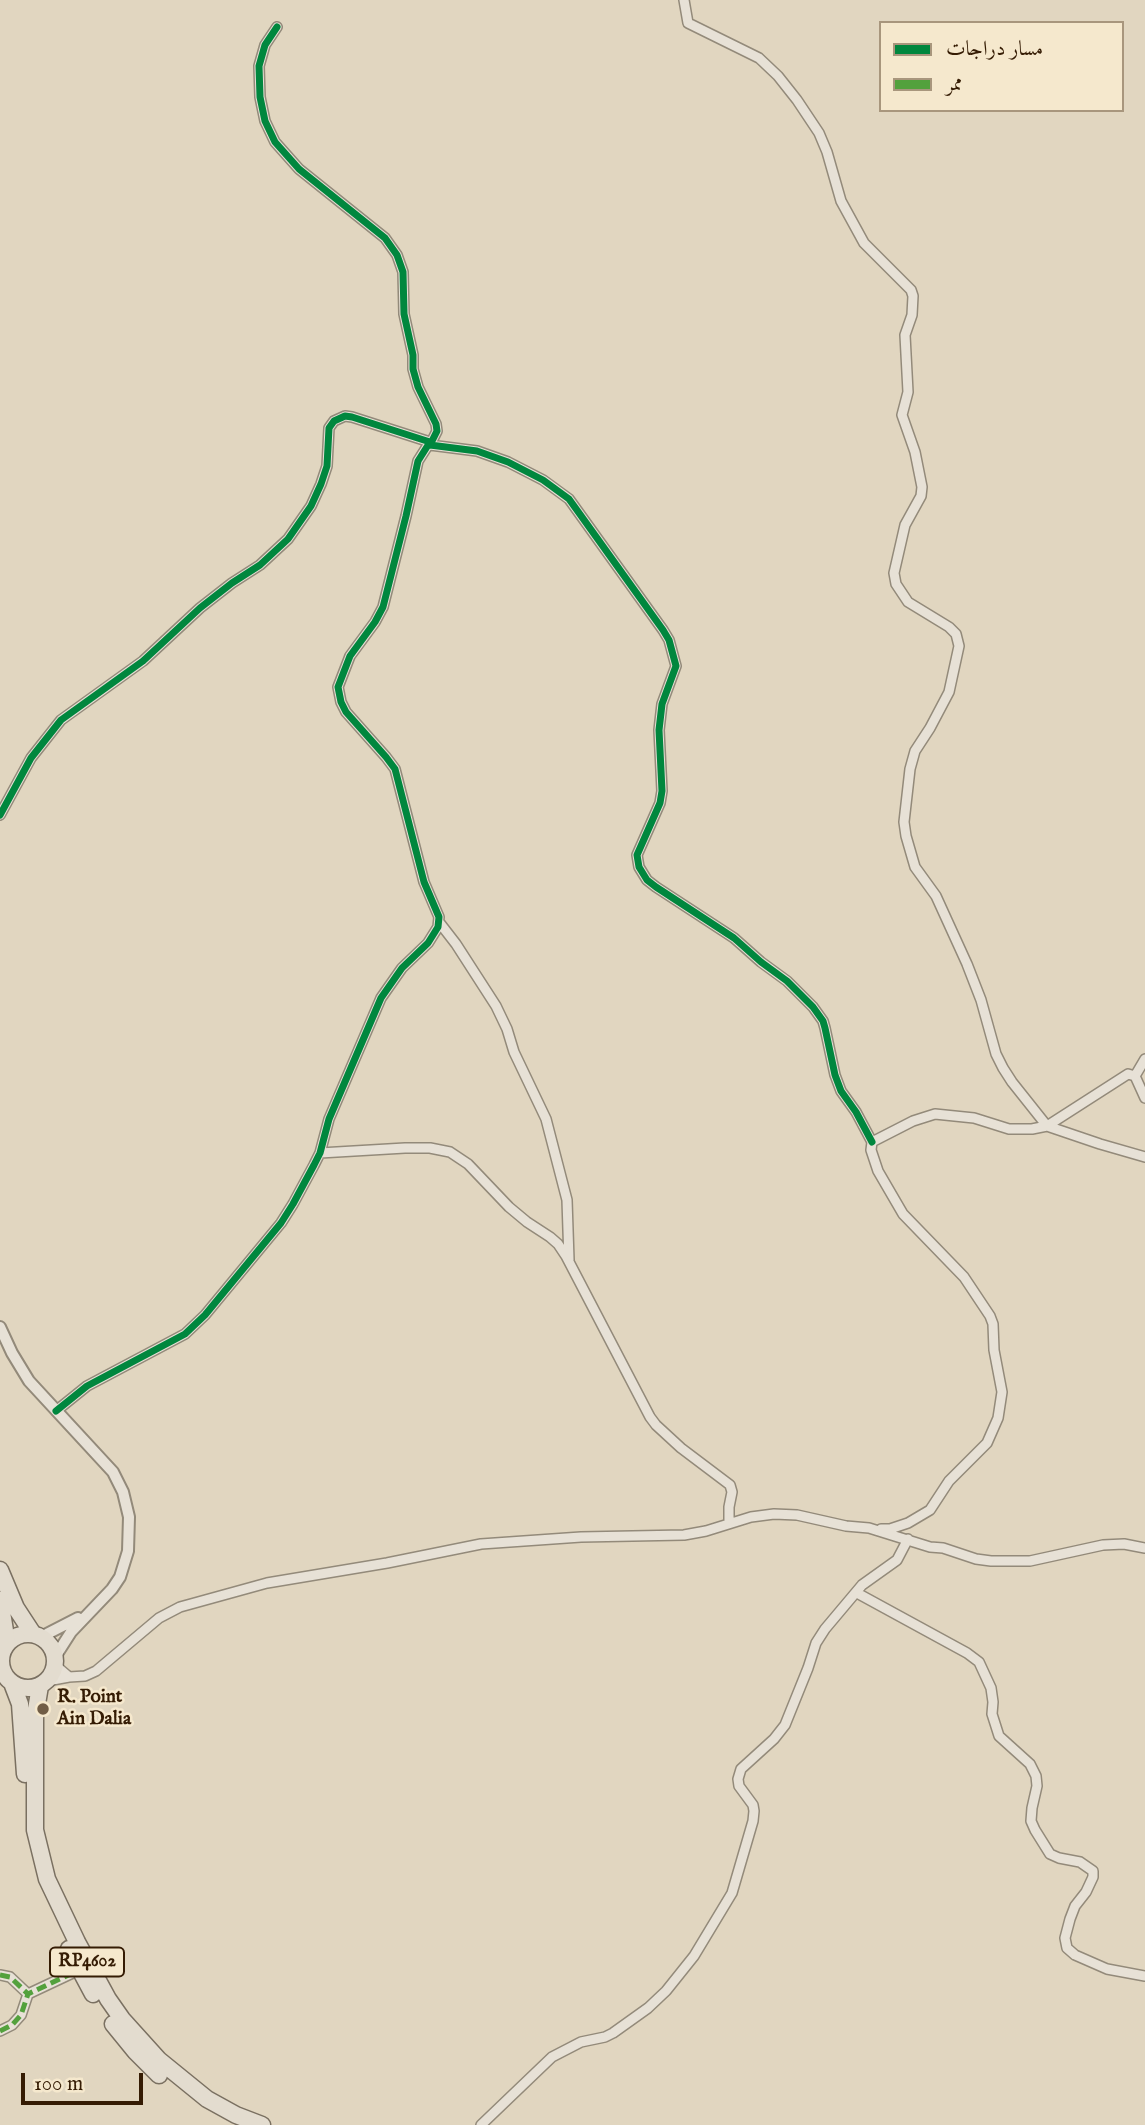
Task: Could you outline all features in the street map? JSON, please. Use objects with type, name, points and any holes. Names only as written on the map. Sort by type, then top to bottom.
[{"type":"highway","points":[[0,1570],[16,1608],[37,1635],[48,1642],[55,1661]]},
{"type":"highway","points":[[0,1600],[3,1650]]},
{"type":"highway","name":"RP4602","points":[[37,1635],[23,1634],[14,1637],[3,1650],[1,1667],[7,1681],[17,1693],[22,1714],[25,1821],[36,1876],[79,1970],[99,2003],[135,2051],[160,2076],[194,2102],[234,2125]]},
{"type":"highway","name":"RP4602","points":[[55,1661],[52,1674],[44,1683],[35,1716],[35,1829],[47,1879],[77,1942],[122,2019],[159,2060],[207,2099],[262,2125]]},
{"type":"highway","points":[[7,1681],[21,1688],[31,1688],[44,1683]]},
{"type":"street","points":[[684,0],[688,23],[759,58],[797,100],[819,133],[841,201],[864,243],[911,290],[913,296],[912,315],[905,340],[909,384],[902,415],[915,452],[922,487],[921,496],[905,525],[894,573],[896,584],[908,602],[949,627],[956,634],[959,646],[949,692],[915,751],[910,769],[905,836],[915,867],[936,896],[967,964],[1003,1068],[1047,1126],[1145,1157]]},
{"type":"street","points":[[277,27],[265,45],[259,66],[260,97],[265,121],[275,142],[299,169],[385,237],[397,255],[403,272],[404,314],[413,355],[413,369],[437,431],[418,461],[383,607],[350,656],[338,687],[339,696],[346,712],[395,769],[418,863],[439,922],[496,1006],[545,1119],[567,1200],[569,1263]]},
{"type":"street","points":[[0,815],[31,758],[61,720],[143,661],[200,608],[260,565],[288,539],[311,506],[321,484],[327,466],[329,428],[334,421],[345,416],[352,417],[430,442],[432,446],[477,451],[508,462],[543,480],[569,499],[663,629],[674,654],[676,666],[662,704],[659,730],[663,791],[637,855],[639,867],[656,887],[734,938],[787,981],[823,1021],[835,1075],[841,1091],[872,1142],[871,1150],[878,1171],[903,1214],[964,1276],[990,1316],[1002,1392],[998,1418],[986,1443],[949,1481],[929,1510],[919,1518],[890,1529],[846,1526],[774,1514],[729,1522],[706,1531],[684,1535],[581,1537],[481,1545],[267,1583],[172,1611],[159,1618],[96,1671],[85,1676],[44,1683]]},
{"type":"street","points":[[56,1411],[87,1386],[175,1341],[197,1324],[281,1223],[320,1153],[328,1119],[381,998],[402,968],[428,943],[439,922]]},
{"type":"street","points":[[1135,1076],[1145,1059]]},
{"type":"street","points":[[872,1142],[912,1121],[936,1114],[974,1118],[1009,1129],[1047,1126],[1128,1074],[1135,1076],[1145,1098]]},
{"type":"street","points":[[320,1153],[405,1148],[441,1149],[450,1152],[468,1164],[509,1207],[558,1244],[650,1417],[681,1448],[730,1485],[732,1492],[729,1522]]},
{"type":"street","name":"RP4602","points":[[0,1327],[29,1381],[113,1472],[123,1492],[129,1517],[130,1540],[125,1564],[112,1589],[65,1640],[55,1661]]},
{"type":"street","points":[[869,1528],[930,1547],[991,1561],[1030,1561],[1103,1545],[1124,1544],[1145,1548]]},
{"type":"street","points":[[481,2125],[552,2057],[581,2042],[613,2033],[648,2008],[666,1991],[694,1956],[732,1893],[753,1821],[753,1805],[739,1786],[741,1769],[781,1731],[795,1704],[816,1643],[830,1623],[869,1579],[897,1560],[908,1539]]},
{"type":"street","points":[[857,1593],[979,1662],[991,1688],[992,1714],[999,1736],[1030,1764],[1036,1776],[1031,1821],[1035,1830],[1050,1854],[1080,1862],[1093,1871],[1086,1892],[1075,1906],[1070,1919],[1065,1938],[1067,1948],[1075,1955],[1107,1969],[1145,1976]]},
{"type":"street","name":"RP4602","points":[[37,1635],[61,1628],[89,1611]]},
{"type":"street","points":[[55,1661],[69,1677]]},
{"type":"street","points":[[0,2031],[12,2025],[21,2015],[28,1994],[79,1970]]},
{"type":"street","points":[[0,1975],[10,1978],[28,1994]]},
{"type":"marked path","points":[[0,1975],[10,1977],[28,1994],[79,1970]]},
{"type":"marked path","points":[[0,2031],[12,2025],[21,2015],[28,1994]]},
{"type":"cycle path","points":[[277,27],[265,45],[259,66],[260,97],[265,121],[275,142],[299,169],[385,238],[397,255],[403,272],[404,314],[413,355],[413,369],[418,387],[436,424],[437,431],[430,445],[477,451],[508,462],[543,480],[569,499],[669,640],[676,666],[662,704],[659,730],[662,791],[660,803],[637,855],[639,867],[647,880],[734,938],[787,981],[813,1007],[823,1021],[841,1091],[872,1142]]},
{"type":"cycle path","points":[[0,815],[31,758],[61,720],[143,661],[200,608],[260,565],[288,539],[311,506],[321,484],[327,466],[329,428],[334,421],[345,416],[352,417],[430,442],[418,461],[383,607],[350,656],[338,687],[346,712],[395,769],[424,882],[439,917],[438,927],[428,943],[402,968],[381,998],[329,1119],[320,1153],[281,1223],[205,1315],[185,1334],[87,1386],[56,1411]]},
{"type":"place","name":"R. Point Ain Dalia","points":[[43,1709]]}]
